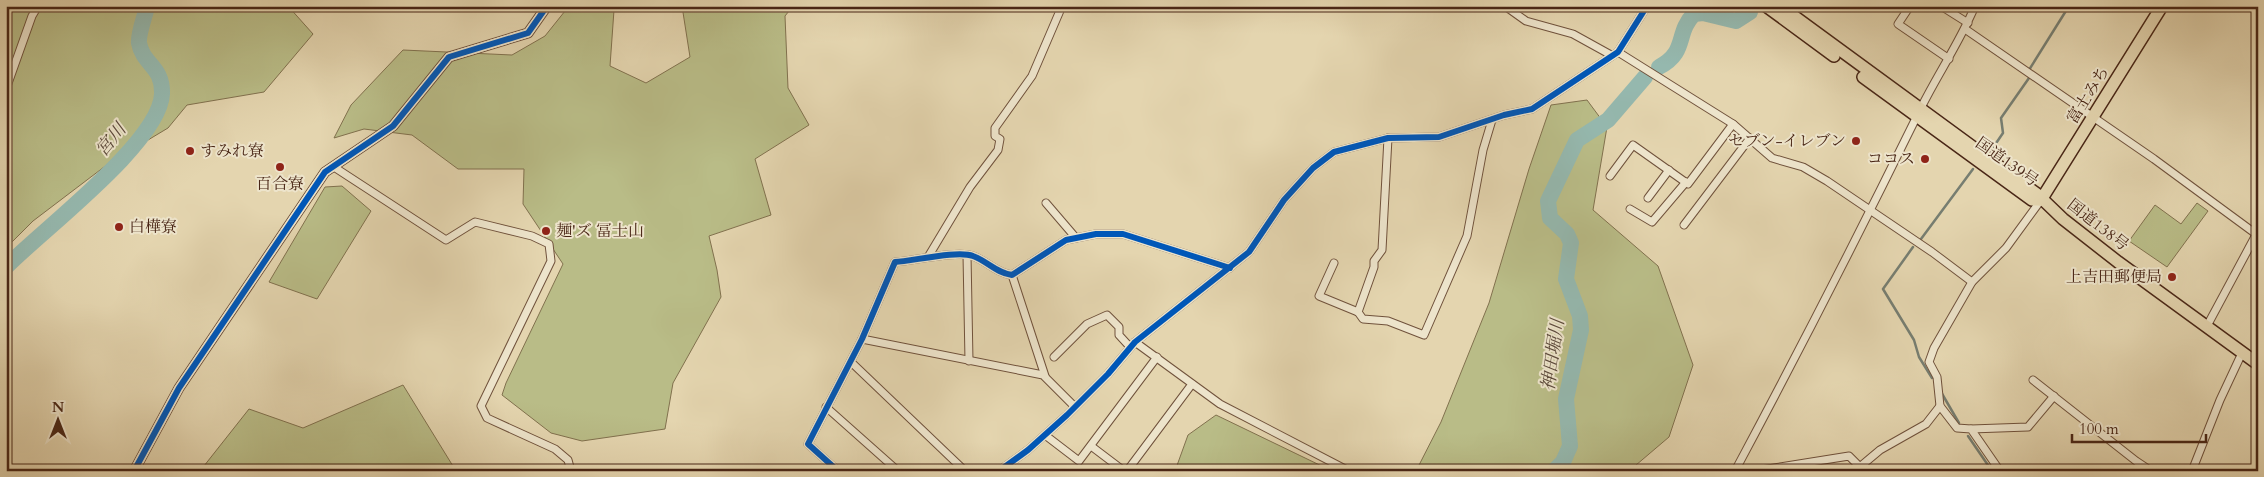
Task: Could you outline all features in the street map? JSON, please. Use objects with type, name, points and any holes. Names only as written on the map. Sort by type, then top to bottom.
[{"type":"highway","name":"国道139号","points":[[1766,6],[1918,114],[2037,194],[2041,200]]},
{"type":"highway","name":"国道139号","points":[[1780,6],[1918,114]]},
{"type":"highway","name":"富士みち","points":[[2041,200],[2162,6]]},
{"type":"highway","name":"国道138号","points":[[2041,200],[2118,262],[2258,364]]},
{"type":"street","points":[[6,89],[32,16],[38,6]]},
{"type":"street","points":[[134,471],[179,388],[325,172],[392,126],[449,57],[528,33],[547,6]]},
{"type":"street","points":[[928,257],[970,187],[998,150],[1000,139],[995,136],[995,128],[1032,76],[1062,6]]},
{"type":"street","points":[[1505,6],[1526,22],[1573,34],[1615,54],[1733,124],[1772,158],[1803,167],[1932,252],[1972,282]]},
{"type":"street","points":[[999,471],[1045,435],[1108,374],[1133,344],[1249,252],[1284,200],[1313,168],[1334,152],[1388,138],[1439,137],[1532,109],[1615,54],[1647,6]]},
{"type":"street","points":[[1910,6],[1898,24],[1948,59]]},
{"type":"street","points":[[1941,6],[2093,118],[2257,232],[2207,326]]},
{"type":"street","points":[[1735,471],[1797,355],[1869,210],[1975,6]]},
{"type":"street","points":[[1334,263],[1318,296],[1358,312],[1363,318],[1388,321],[1424,335],[1467,236],[1484,150],[1492,120]]},
{"type":"street","points":[[1630,209],[1652,222],[1686,182],[1688,184],[1733,124]]},
{"type":"street","points":[[1358,312],[1374,267],[1374,261],[1382,250],[1388,138]]},
{"type":"street","points":[[1684,226],[1750,138]]},
{"type":"street","points":[[1610,176],[1633,145],[1686,182]]},
{"type":"street","points":[[334,167],[446,240],[476,222],[532,236],[549,244],[551,260],[481,406],[487,418],[555,449],[568,460],[571,471]]},
{"type":"street","points":[[1648,198],[1669,170]]},
{"type":"street","points":[[2041,200],[2006,248],[1972,282],[1934,348],[1929,362],[1937,378],[1940,406],[1958,428],[2028,427],[2054,396]]},
{"type":"street","points":[[1046,203],[1076,238]]},
{"type":"street","points":[[838,471],[808,444],[862,340],[894,262],[913,261],[928,257],[972,255],[1003,274],[1012,275],[1066,240],[1096,234],[1123,234],[1230,268]]},
{"type":"street","points":[[967,255],[969,360]]},
{"type":"street","points":[[1012,275],[1045,376],[1074,406]]},
{"type":"street","points":[[1054,357],[1087,324],[1107,314],[1119,327],[1119,335],[1157,357],[1220,404],[1349,471]]},
{"type":"street","points":[[862,340],[1045,376]]},
{"type":"street","points":[[2192,471],[2220,400],[2242,352]]},
{"type":"street","points":[[1045,435],[1079,462],[1157,357]]},
{"type":"street","points":[[851,362],[965,471]]},
{"type":"street","points":[[2033,380],[2136,462],[2151,471]]},
{"type":"street","points":[[1090,446],[1124,471],[1192,384]]},
{"type":"street","points":[[1755,471],[1849,456],[1857,469],[1880,450],[1926,424],[1940,406]]},
{"type":"street","points":[[826,407],[898,471]]},
{"type":"street","points":[[1971,429],[2000,471]]},
{"type":"green space","points":[[6,6],[288,6],[313,34],[264,92],[187,105],[168,128],[108,164],[33,221],[6,248]]},
{"type":"green space","points":[[569,6],[612,6],[614,10],[610,66],[646,83],[690,57],[682,6],[793,6],[785,16],[788,88],[809,125],[755,159],[771,215],[709,236],[721,297],[673,383],[665,429],[582,441],[551,433],[502,395],[563,264],[523,204],[524,169],[458,169],[412,135],[364,129],[334,138],[351,105],[403,50],[512,55],[545,36]]},
{"type":"green space","points":[[1587,100],[1607,127],[1593,210],[1658,266],[1693,365],[1669,437],[1629,471],[1416,471],[1441,422],[1489,303],[1529,169],[1551,105]]},
{"type":"green space","points":[[342,186],[371,211],[317,299],[269,282],[325,187]]},
{"type":"green space","points":[[2197,203],[2208,211],[2167,267],[2129,241],[2155,205],[2181,224]]},
{"type":"green space","points":[[403,385],[456,471],[200,471],[249,409],[303,428]]},
{"type":"green space","points":[[1216,415],[1332,471],[1175,471],[1188,435]]},
{"type":"waterway","name":"宮川","points":[[6,267],[97,185],[142,136],[156,114],[162,94],[161,85],[156,71],[144,56],[139,43],[147,6]]},
{"type":"waterway","points":[[1990,152],[2003,133],[2001,118],[2029,78],[2029,70],[2069,6]]},
{"type":"waterway","name":"神田堀川","points":[[1659,67],[1668,61],[1678,49],[1688,21],[1694,14],[1703,13],[1736,21],[1750,12]]},
{"type":"waterway","name":"神田堀川","points":[[1554,471],[1563,462],[1570,446],[1566,399],[1581,330],[1580,316],[1566,279],[1571,243],[1567,234],[1550,218],[1548,201],[1577,140],[1608,120],[1645,77]]},
{"type":"waterway","points":[[1921,239],[1973,169]]},
{"type":"waterway","points":[[1913,247],[1883,289],[1914,340],[1919,357],[1932,378]]},
{"type":"waterway","points":[[1941,392],[1959,423]]},
{"type":"waterway","points":[[1968,436],[1992,471]]},
{"type":"cycle path","points":[[134,471],[179,388],[325,172],[393,126],[449,57],[528,33],[547,6]]},
{"type":"cycle path","points":[[999,471],[1028,450],[1067,415],[1108,374],[1135,342],[1249,252],[1284,200],[1313,168],[1334,152],[1388,138],[1439,137],[1504,115],[1532,109],[1618,52],[1647,6]]},
{"type":"cycle path","points":[[838,471],[808,444],[862,339],[895,262],[966,254],[978,258],[1001,272],[1012,275],[1066,240],[1096,234],[1123,234],[1230,268]]},
{"type":"place","name":"セブン-イレブン","points":[[1856,141]]},
{"type":"place","name":"すみれ寮","points":[[190,151]]},
{"type":"place","name":"ココス","points":[[1925,159]]},
{"type":"place","name":"百合寮","points":[[280,167]]},
{"type":"place","name":"白樺寮","points":[[119,227]]},
{"type":"place","name":"麺'ズ 冨士山","points":[[546,231]]},
{"type":"place","name":"上吉田郵便局","points":[[2172,277]]}]
